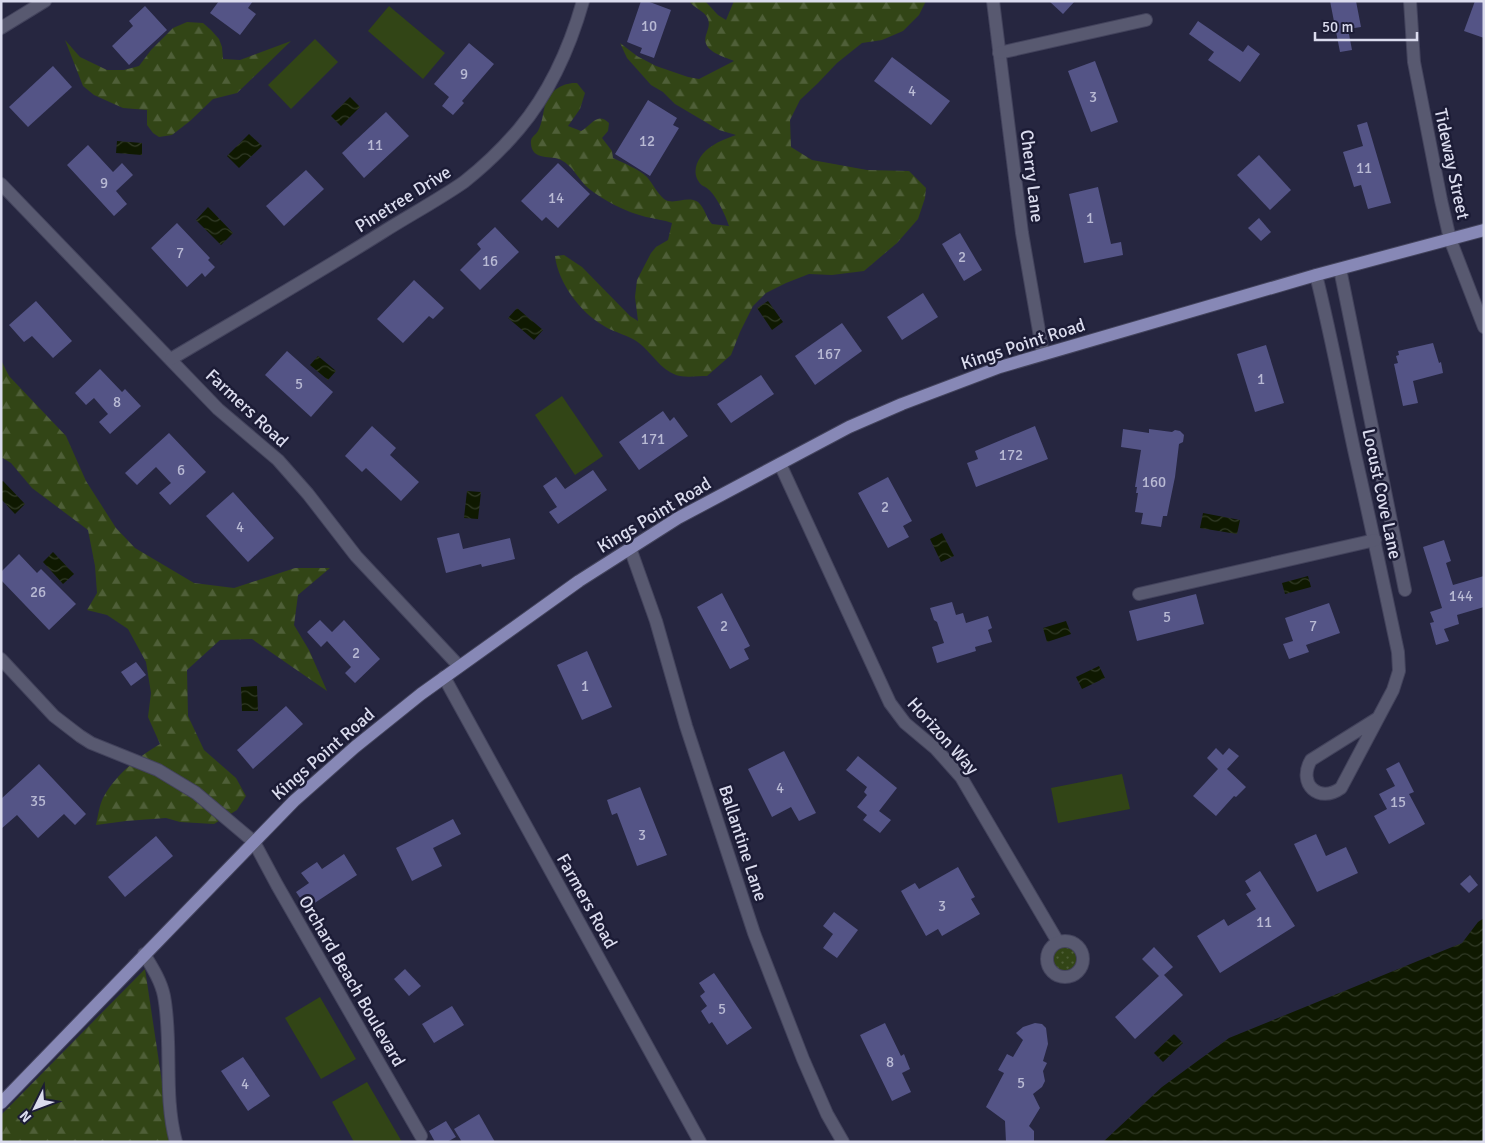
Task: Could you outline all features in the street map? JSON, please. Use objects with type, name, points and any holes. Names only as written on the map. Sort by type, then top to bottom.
[{"type":"main road","name":"Kings Point Road","points":[[1,1103],[294,800],[355,747],[444,677],[579,580],[678,518],[849,427],[902,404],[1000,367],[1316,275],[1484,230]]},
{"type":"street","points":[[1,28],[45,1]]},
{"type":"street","name":"Pinetree Drive","points":[[171,359],[359,247],[464,181],[498,151],[519,129],[544,93],[575,29],[583,1]]},
{"type":"street","name":"Cherry Lane","points":[[993,1],[1022,233],[1042,354]]},
{"type":"street","name":"Tideway Street","points":[[1410,1],[1414,62],[1450,239],[1484,327]]},
{"type":"street","points":[[999,53],[1146,20]]},
{"type":"street","name":"Farmers Road","points":[[1,184],[218,409],[278,460],[308,494],[356,556],[459,666]]},
{"type":"street","points":[[1340,269],[1405,590]]},
{"type":"street","name":"Locust Cove Lane","points":[[1316,275],[1332,341],[1398,652],[1399,671],[1393,690],[1341,788],[1334,793],[1325,794],[1316,792],[1309,786],[1306,777],[1307,768],[1311,760],[1378,718]]},
{"type":"street","name":"Horizon Way","points":[[780,464],[890,703],[905,723],[936,749],[961,777],[1058,942]]},
{"type":"street","points":[[1139,594],[1374,540]]},
{"type":"street","name":"Ballantine Lane","points":[[630,548],[656,620],[686,726],[754,933],[803,1059],[827,1114],[843,1142]]},
{"type":"street","points":[[1,659],[54,716],[80,736],[91,743],[158,770],[196,793],[254,842]]},
{"type":"street","name":"Farmers Road","points":[[444,677],[700,1142]]},
{"type":"street","name":"Orchard Beach Boulevard","points":[[254,842],[421,1136]]},
{"type":"street","points":[[144,954],[158,979],[163,994],[166,1012],[169,1100],[176,1142]]},
{"type":"green space","points":[[689,1],[705,1],[718,15],[726,20],[734,1],[926,1],[919,15],[903,31],[882,40],[862,43],[837,63],[800,100],[790,120],[791,147],[812,160],[867,170],[909,171],[926,188],[925,198],[918,219],[897,243],[864,271],[832,275],[809,274],[766,293],[753,306],[731,355],[707,376],[687,377],[670,372],[639,343],[604,326],[587,313],[566,287],[555,256],[564,255],[582,267],[630,316],[638,321],[635,297],[637,280],[651,253],[656,247],[668,240],[672,223],[638,215],[608,202],[588,188],[572,169],[561,160],[543,157],[535,153],[531,142],[539,128],[547,100],[553,92],[567,84],[577,83],[585,93],[580,109],[568,126],[581,131],[598,119],[605,120],[609,123],[608,131],[602,138],[612,151],[613,158],[631,166],[647,177],[664,199],[668,201],[694,200],[702,207],[712,224],[729,226],[723,211],[711,192],[696,177],[696,167],[700,157],[708,149],[736,135],[719,130],[675,104],[663,92],[651,85],[627,58],[620,43],[637,56],[656,66],[699,79],[734,61],[709,49],[705,41],[709,25],[708,19]]},
{"type":"green space","points":[[389,6],[445,53],[423,79],[368,31]]},
{"type":"green space","points":[[187,22],[203,23],[211,30],[219,39],[223,59],[240,60],[291,41],[237,93],[213,99],[172,135],[159,137],[147,125],[147,110],[123,108],[94,95],[83,86],[65,40],[80,57],[107,70],[124,70],[139,66],[151,50],[173,28]]},
{"type":"green space","points":[[315,39],[338,62],[291,109],[268,85]]},
{"type":"green space","points":[[1,360],[9,376],[66,436],[86,481],[116,528],[135,548],[194,583],[234,588],[295,568],[330,568],[298,595],[294,625],[309,650],[327,691],[252,639],[220,640],[187,670],[188,716],[204,750],[236,778],[246,796],[237,810],[214,824],[180,822],[166,818],[96,825],[102,801],[114,782],[135,761],[160,744],[148,717],[151,693],[146,662],[128,629],[107,615],[87,610],[97,593],[95,566],[88,530],[32,488],[11,463],[1,457]]},
{"type":"green space","points":[[562,396],[603,456],[575,475],[535,415]]},
{"type":"green space","points":[[1122,774],[1130,809],[1058,823],[1051,788]]},
{"type":"green space","points":[[1065,946],[1074,950],[1078,959],[1074,968],[1065,972],[1056,968],[1052,959],[1056,950]]},
{"type":"green space","points":[[145,969],[171,1142],[1,1142],[1,1115]]},
{"type":"green space","points":[[320,997],[356,1059],[321,1079],[285,1018]]},
{"type":"green space","points":[[367,1082],[402,1142],[354,1142],[332,1102]]},
{"type":"water","points":[[350,97],[360,107],[341,126],[331,116]]},
{"type":"water","points":[[249,134],[262,146],[239,168],[227,156]]},
{"type":"water","points":[[117,141],[142,143],[142,155],[116,153]]},
{"type":"water","points":[[208,207],[233,233],[221,245],[196,220]]},
{"type":"water","points":[[768,301],[783,322],[772,330],[757,308]]},
{"type":"water","points":[[517,308],[543,330],[534,340],[508,318]]},
{"type":"water","points":[[318,356],[336,371],[328,380],[310,365]]},
{"type":"water","points":[[3,481],[25,504],[15,514],[1,499],[1,482]]},
{"type":"water","points":[[467,491],[481,492],[478,519],[464,518]]},
{"type":"water","points":[[1203,513],[1240,520],[1237,534],[1200,528]]},
{"type":"water","points":[[942,533],[954,556],[941,562],[930,539]]},
{"type":"water","points":[[53,552],[74,574],[63,584],[43,562]]},
{"type":"water","points":[[1308,576],[1311,587],[1285,594],[1282,583]]},
{"type":"water","points":[[1066,621],[1071,634],[1047,642],[1043,628]]},
{"type":"water","points":[[1099,666],[1105,678],[1082,689],[1076,677]]},
{"type":"water","points":[[257,686],[258,711],[242,711],[241,687]]},
{"type":"water","points":[[1484,918],[1484,1142],[1103,1142],[1162,1087],[1229,1038],[1462,943],[1478,922]]},
{"type":"water","points":[[1174,1034],[1183,1043],[1163,1062],[1154,1053]]},
{"type":"building","points":[[219,1],[253,1],[248,8],[256,14],[240,35],[210,13]]},
{"type":"building","points":[[641,1],[647,1],[671,10],[654,58],[640,53],[642,48],[627,42]]},
{"type":"building","points":[[1049,1],[1075,1],[1063,14]]},
{"type":"building","points":[[1330,1],[1356,1],[1361,27],[1348,29],[1352,50],[1340,52]]},
{"type":"building","points":[[1475,1],[1484,1],[1484,38],[1464,31]]},
{"type":"building","points":[[145,6],[167,30],[129,65],[112,46],[133,26],[129,21]]},
{"type":"building","points":[[1198,21],[1243,52],[1248,45],[1260,54],[1240,82],[1208,60],[1214,52],[1189,34]]},
{"type":"building","points":[[469,43],[494,64],[462,101],[464,103],[453,115],[442,106],[449,97],[434,84]]},
{"type":"building","points":[[892,57],[950,101],[931,125],[874,81]]},
{"type":"building","points":[[1095,61],[1118,122],[1091,132],[1068,71]]},
{"type":"building","points":[[53,66],[72,87],[28,127],[9,107]]},
{"type":"building","points":[[648,100],[677,118],[673,125],[679,128],[650,176],[615,154]]},
{"type":"building","points":[[386,112],[409,136],[364,178],[342,153]]},
{"type":"building","points":[[1367,122],[1391,203],[1368,209],[1361,185],[1354,187],[1343,152],[1363,146],[1357,125]]},
{"type":"building","points":[[88,145],[113,172],[122,163],[133,175],[116,191],[127,204],[114,216],[67,165]]},
{"type":"building","points":[[1259,155],[1291,190],[1270,210],[1237,175]]},
{"type":"building","points":[[558,163],[590,194],[558,228],[546,217],[542,221],[521,201]]},
{"type":"building","points":[[306,170],[324,189],[284,226],[266,206]]},
{"type":"building","points":[[1098,187],[1111,244],[1121,242],[1123,255],[1084,263],[1069,194]]},
{"type":"building","points":[[1259,218],[1271,232],[1261,241],[1248,228]]},
{"type":"building","points":[[177,223],[210,258],[208,260],[215,267],[205,277],[202,273],[187,287],[151,248]]},
{"type":"building","points":[[495,227],[519,252],[480,290],[460,270],[481,249],[477,244]]},
{"type":"building","points":[[960,233],[982,270],[964,281],[942,244]]},
{"type":"building","points":[[414,280],[444,308],[433,319],[429,316],[403,343],[377,319]]},
{"type":"building","points":[[923,293],[938,317],[902,340],[887,317]]},
{"type":"building","points":[[36,301],[72,341],[53,358],[32,336],[24,342],[9,325]]},
{"type":"building","points":[[842,323],[862,351],[815,385],[795,356]]},
{"type":"building","points":[[1433,343],[1439,363],[1441,362],[1443,373],[1413,381],[1418,403],[1403,406],[1394,364],[1398,363],[1396,356],[1399,355],[1398,351]]},
{"type":"building","points":[[1266,345],[1284,403],[1255,412],[1237,354]]},
{"type":"building","points":[[287,351],[333,392],[311,417],[265,375]]},
{"type":"building","points":[[100,369],[122,392],[125,389],[141,406],[110,434],[99,422],[108,414],[94,398],[86,405],[75,393]]},
{"type":"building","points":[[761,375],[774,394],[731,423],[717,404]]},
{"type":"building","points":[[663,411],[670,421],[674,417],[688,436],[639,470],[619,442]]},
{"type":"building","points":[[372,426],[396,448],[390,455],[419,482],[401,501],[366,468],[362,472],[345,456]]},
{"type":"building","points":[[1035,426],[1048,459],[976,487],[967,463],[978,459],[975,451]]},
{"type":"building","points":[[1123,429],[1149,433],[1149,429],[1172,432],[1175,430],[1180,431],[1184,435],[1183,442],[1179,444],[1167,516],[1163,516],[1161,527],[1141,524],[1143,513],[1135,512],[1138,493],[1136,493],[1137,487],[1135,487],[1141,450],[1121,447]]},
{"type":"building","points":[[169,433],[206,472],[170,505],[159,493],[171,483],[156,467],[137,485],[125,473]]},
{"type":"building","points":[[593,470],[607,490],[558,524],[549,512],[557,507],[543,486],[556,477],[565,489]]},
{"type":"building","points":[[888,477],[912,521],[903,526],[909,537],[888,548],[858,493]]},
{"type":"building","points":[[233,492],[274,538],[248,562],[206,516]]},
{"type":"building","points":[[459,533],[463,549],[510,538],[515,559],[482,567],[481,564],[446,573],[437,538]]},
{"type":"building","points":[[1444,540],[1451,561],[1446,563],[1453,585],[1484,576],[1484,607],[1457,615],[1459,624],[1444,629],[1449,641],[1436,645],[1430,623],[1434,622],[1430,612],[1442,608],[1423,547]]},
{"type":"building","points":[[19,554],[37,573],[41,569],[76,604],[49,630],[1,580],[1,572]]},
{"type":"building","points":[[722,593],[750,646],[744,649],[749,659],[730,669],[697,607]]},
{"type":"building","points":[[1196,594],[1204,624],[1137,641],[1129,611]]},
{"type":"building","points":[[952,602],[956,615],[963,613],[966,623],[988,616],[992,628],[988,630],[992,642],[975,647],[976,651],[937,663],[932,647],[944,643],[930,608]]},
{"type":"building","points":[[1329,603],[1340,633],[1306,645],[1309,652],[1289,659],[1283,644],[1293,641],[1285,618]]},
{"type":"building","points":[[320,620],[332,632],[344,620],[380,659],[355,683],[345,673],[351,667],[327,641],[321,647],[307,632]]},
{"type":"building","points":[[587,651],[612,707],[582,720],[557,665]]},
{"type":"building","points":[[136,662],[146,675],[131,686],[121,672]]},
{"type":"building","points":[[286,706],[303,724],[253,769],[237,750]]},
{"type":"building","points":[[1216,748],[1223,755],[1229,748],[1239,756],[1227,769],[1246,787],[1236,797],[1234,796],[1216,816],[1193,796],[1218,769],[1207,758]]},
{"type":"building","points":[[784,751],[816,813],[799,821],[791,807],[772,817],[748,769]]},
{"type":"building","points":[[858,756],[897,788],[879,811],[891,820],[880,833],[863,820],[867,815],[857,807],[867,795],[864,792],[867,787],[846,770]]},
{"type":"building","points":[[1399,762],[1414,792],[1409,794],[1425,824],[1389,844],[1374,816],[1387,809],[1379,794],[1395,786],[1386,769]]},
{"type":"building","points":[[39,764],[86,814],[75,825],[64,814],[38,838],[17,815],[1,829],[1,799]]},
{"type":"building","points":[[640,787],[667,855],[637,866],[617,813],[612,815],[607,800]]},
{"type":"building","points":[[453,819],[461,834],[433,848],[442,866],[412,881],[396,848]]},
{"type":"building","points":[[1316,834],[1326,856],[1346,847],[1358,873],[1317,892],[1294,844]]},
{"type":"building","points":[[156,836],[173,856],[125,897],[108,877]]},
{"type":"building","points":[[344,854],[357,875],[307,908],[296,892],[309,883],[301,873],[317,862],[322,869]]},
{"type":"building","points":[[958,867],[975,897],[971,899],[980,914],[942,936],[938,929],[926,936],[901,891],[915,883],[919,889]]},
{"type":"building","points":[[1260,871],[1295,926],[1220,973],[1197,936],[1224,919],[1228,926],[1256,909],[1246,894],[1251,891],[1245,881]]},
{"type":"building","points":[[1470,875],[1478,885],[1469,893],[1460,884]]},
{"type":"building","points":[[834,912],[858,930],[837,958],[823,948],[833,934],[823,926]]},
{"type":"building","points":[[1154,947],[1173,967],[1164,975],[1183,995],[1135,1039],[1115,1017],[1159,976],[1142,959]]},
{"type":"building","points":[[405,969],[421,986],[409,996],[394,979]]},
{"type":"building","points":[[714,973],[752,1028],[727,1045],[712,1022],[709,1024],[701,1011],[707,1006],[700,996],[705,992],[699,983]]},
{"type":"building","points":[[452,1006],[464,1025],[434,1043],[422,1024]]},
{"type":"building","points":[[885,1023],[901,1056],[904,1054],[910,1069],[902,1073],[911,1092],[892,1101],[860,1035]]},
{"type":"building","points":[[1035,1023],[1042,1024],[1046,1028],[1048,1044],[1043,1061],[1047,1063],[1043,1071],[1045,1081],[1042,1087],[1033,1094],[1040,1108],[1029,1126],[1034,1131],[1034,1142],[1006,1142],[1005,1121],[986,1107],[1004,1073],[998,1070],[1007,1054],[1013,1057],[1023,1040],[1016,1033],[1023,1027]]},
{"type":"building","points":[[243,1057],[270,1096],[248,1111],[221,1071]]},
{"type":"building","points":[[479,1114],[495,1142],[462,1142],[454,1129]]},
{"type":"building","points":[[446,1121],[456,1137],[447,1142],[435,1142],[429,1131]]}]
